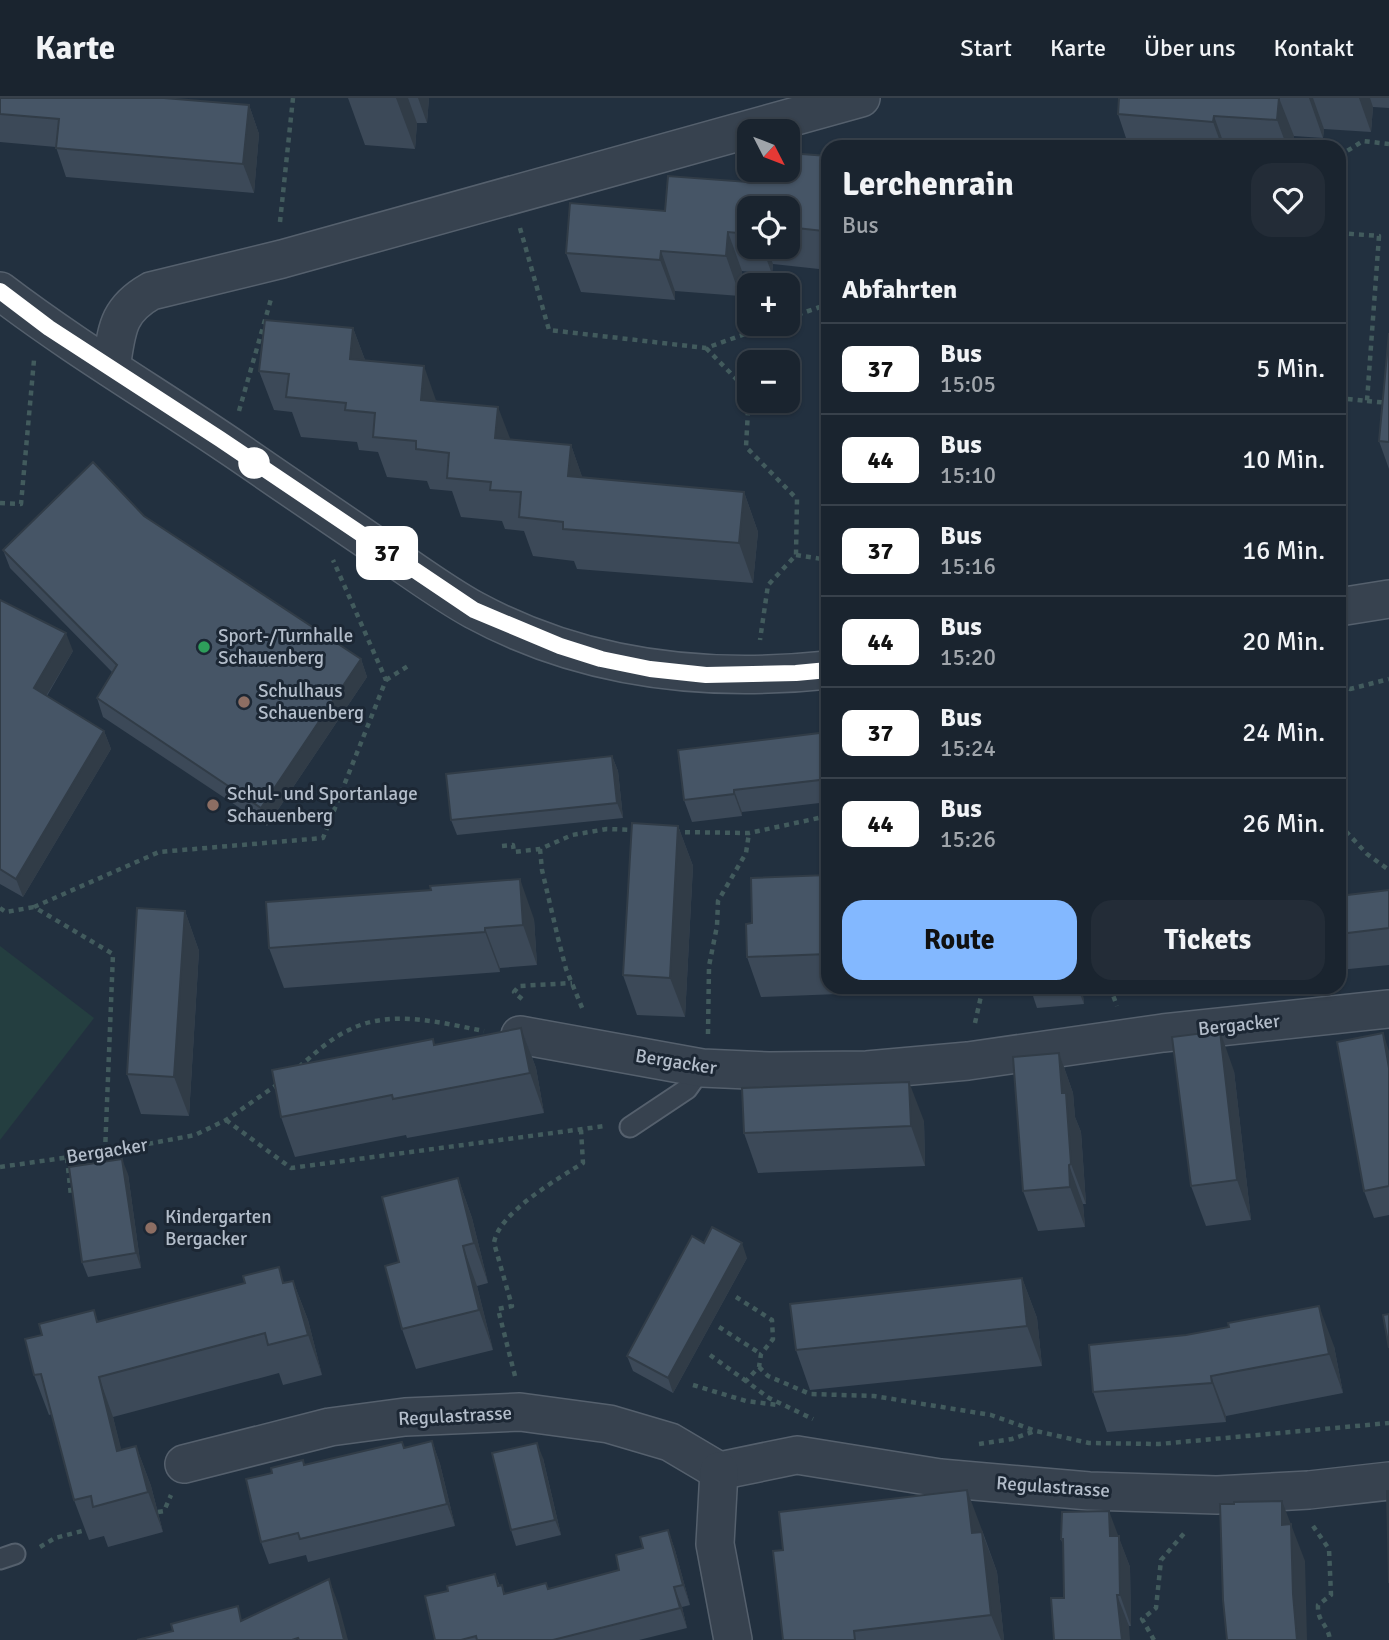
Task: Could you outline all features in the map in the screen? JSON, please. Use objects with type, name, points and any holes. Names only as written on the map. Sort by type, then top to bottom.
[{"type":"street","points":[[111,368],[118,326],[133,301],[151,291],[282,259],[862,98]]},
{"type":"street","points":[[0,291],[49,328],[474,610],[516,629],[601,659],[650,669],[706,675],[821,671]]},
{"type":"street","points":[[1346,606],[1389,599]]},
{"type":"street","name":"Bergacker","points":[[522,1017],[769,1071],[867,1070],[968,1060],[1163,1033],[1389,1009]]},
{"type":"street","name":"Regulastrasse","points":[[184,1464],[330,1427],[405,1417],[520,1412],[609,1424],[670,1441],[719,1471],[797,1455],[940,1478],[1088,1491],[1217,1494],[1309,1490],[1389,1482]]},
{"type":"street","points":[[719,1471],[715,1544],[733,1640]]},
{"type":"lane","points":[[630,1127],[687,1089],[705,1057]]},
{"type":"path","points":[[280,223],[293,98]]},
{"type":"path","points":[[1346,152],[1363,141],[1389,144]]},
{"type":"path","points":[[517,217],[549,330],[706,348],[740,336]]},
{"type":"path","points":[[1346,234],[1379,236],[1367,401]]},
{"type":"path","points":[[236,419],[271,298]]},
{"type":"path","points":[[800,314],[821,307]]},
{"type":"path","points":[[706,348],[749,392],[746,447],[797,499],[796,555],[768,584],[759,651]]},
{"type":"path","points":[[0,503],[21,504],[35,350]]},
{"type":"path","points":[[1346,399],[1389,404]]},
{"type":"path","points":[[332,553],[333,563],[386,680]]},
{"type":"path","points":[[796,555],[821,559]]},
{"type":"path","points":[[0,908],[6,912],[34,907],[159,852],[323,838],[386,680],[408,666]]},
{"type":"path","points":[[1346,687],[1350,689],[1389,679]]},
{"type":"path","points":[[663,831],[749,833],[821,818]]},
{"type":"path","points":[[502,846],[513,845],[514,852],[540,849],[572,835],[607,829],[640,830]]},
{"type":"path","points":[[1346,832],[1367,854],[1389,870]]},
{"type":"path","points":[[705,1057],[709,966],[717,926],[718,901],[746,853],[749,833]]},
{"type":"path","points":[[540,849],[542,870],[558,938],[582,1009]]},
{"type":"path","points":[[34,907],[113,954],[106,1152]]},
{"type":"path","points":[[295,1071],[320,1049],[351,1029],[384,1019],[432,1021],[486,1031],[522,1017],[513,992],[519,986],[572,983]]},
{"type":"path","points":[[974,1027],[982,994]]},
{"type":"path","points":[[1113,994],[1118,1009]]},
{"type":"path","name":"Bergacker","points":[[0,1167],[106,1152],[195,1135],[226,1120],[286,1078]]},
{"type":"path","points":[[226,1120],[291,1168],[621,1124],[630,1127]]},
{"type":"path","points":[[516,1382],[498,1309],[512,1306],[494,1243],[495,1233],[530,1197],[583,1163],[581,1130]]},
{"type":"path","points":[[67,1158],[71,1196]]},
{"type":"path","points":[[736,1297],[772,1321],[773,1339],[761,1354],[759,1367],[746,1381]]},
{"type":"path","points":[[719,1327],[761,1354]]},
{"type":"path","points":[[710,1355],[783,1406],[822,1423]]},
{"type":"path","points":[[759,1367],[768,1376],[810,1394],[874,1396],[991,1415],[1036,1431],[1089,1443],[1159,1444],[1389,1423]]},
{"type":"path","points":[[693,1385],[746,1401],[783,1406]]},
{"type":"path","points":[[1309,1490],[1313,1528],[1329,1549],[1331,1595],[1318,1605],[1317,1616],[1329,1631],[1329,1640]]},
{"type":"path","points":[[1154,1640],[1142,1619],[1156,1608],[1161,1560],[1217,1494]]},
{"type":"path","points":[[8,1556],[46,1545],[55,1538],[86,1530]]},
{"type":"green space","points":[[0,946],[94,1018],[0,1140]]},
{"type":"building","points":[[0,98],[164,98],[249,105],[243,164],[56,148],[59,119],[0,114]]},
{"type":"building","points":[[1119,98],[1279,98],[1277,120],[1214,116],[1213,122],[1118,114]]},
{"type":"building","points":[[800,154],[821,155],[821,231],[800,228],[800,196],[737,196],[737,233],[728,232],[726,256],[661,251],[660,260],[566,253],[570,203],[665,211],[668,176],[761,183],[800,182]]},
{"type":"building","points":[[265,320],[353,328],[350,359],[424,366],[421,400],[498,407],[495,438],[571,445],[568,476],[744,492],[739,543],[563,529],[563,522],[519,517],[521,492],[490,490],[491,482],[447,478],[449,453],[416,449],[416,441],[373,437],[375,413],[345,410],[346,403],[286,397],[289,374],[259,371]]},
{"type":"building","points":[[1389,333],[1389,442],[1379,441]]},
{"type":"building","points":[[93,462],[144,516],[361,659],[261,808],[97,698],[117,665],[3,550]]},
{"type":"building","points":[[0,600],[66,633],[34,688],[104,731],[16,879],[0,869]]},
{"type":"building","points":[[821,733],[821,780],[734,790],[734,794],[684,800],[678,750]]},
{"type":"building","points":[[612,756],[617,803],[451,820],[446,774]]},
{"type":"building","points":[[632,823],[678,826],[670,978],[623,975]]},
{"type":"building","points":[[821,875],[821,954],[747,957],[746,924],[752,923],[751,878]]},
{"type":"building","points":[[520,879],[523,925],[485,928],[485,932],[269,948],[266,902],[431,890],[430,886]]},
{"type":"building","points":[[1389,890],[1389,928],[1346,933],[1346,895]]},
{"type":"building","points":[[137,908],[185,911],[174,1077],[127,1074]]},
{"type":"building","points":[[521,1028],[530,1073],[393,1099],[392,1095],[281,1117],[272,1070],[433,1039],[434,1045]]},
{"type":"building","points":[[1220,1031],[1237,1180],[1191,1186],[1172,1037]]},
{"type":"building","points":[[1383,1033],[1389,1068],[1389,1186],[1364,1191],[1337,1042]]},
{"type":"building","points":[[1059,1053],[1062,1093],[1066,1093],[1070,1187],[1023,1191],[1013,1057]]},
{"type":"building","points":[[909,1082],[911,1126],[744,1133],[742,1088]]},
{"type":"building","points":[[122,1159],[136,1253],[82,1262],[69,1167]]},
{"type":"building","points":[[458,1178],[474,1243],[463,1246],[479,1310],[402,1329],[385,1266],[399,1262],[382,1197]]},
{"type":"building","points":[[712,1227],[742,1243],[668,1378],[627,1356],[692,1236],[704,1243]]},
{"type":"building","points":[[279,1267],[283,1283],[293,1281],[308,1335],[268,1345],[265,1333],[99,1377],[117,1451],[136,1446],[148,1492],[93,1507],[91,1496],[74,1500],[41,1374],[34,1375],[25,1339],[42,1335],[39,1324],[94,1310],[97,1322],[245,1283],[243,1276]]},
{"type":"building","points":[[1022,1278],[1027,1326],[796,1350],[790,1304]]},
{"type":"building","points":[[1319,1306],[1329,1354],[1211,1376],[1212,1383],[1093,1392],[1089,1345],[1186,1335],[1229,1327],[1228,1323]]},
{"type":"building","points":[[1389,1314],[1389,1348],[1383,1315]]},
{"type":"building","points":[[432,1441],[447,1504],[300,1539],[298,1533],[261,1542],[246,1479],[272,1473],[271,1468],[303,1460],[304,1465],[402,1442],[404,1448]]},
{"type":"building","points":[[537,1443],[555,1520],[511,1530],[492,1453]]},
{"type":"building","points":[[967,1490],[972,1533],[982,1532],[991,1615],[854,1631],[855,1640],[783,1640],[773,1551],[783,1550],[779,1512]]},
{"type":"building","points":[[1387,1491],[1389,1491],[1389,1583]]},
{"type":"building","points":[[1282,1501],[1282,1525],[1291,1524],[1297,1640],[1227,1640],[1220,1504]]},
{"type":"building","points":[[1109,1511],[1110,1536],[1119,1536],[1120,1595],[1117,1595],[1122,1640],[1054,1640],[1051,1598],[1064,1598],[1062,1512]]},
{"type":"building","points":[[668,1530],[683,1585],[674,1587],[680,1608],[553,1640],[477,1640],[476,1636],[461,1640],[435,1640],[425,1596],[448,1591],[447,1586],[495,1574],[498,1586],[502,1585],[504,1594],[546,1583],[548,1589],[619,1570],[616,1555],[643,1548],[640,1537]]},
{"type":"building","points":[[329,1579],[344,1640],[137,1640],[173,1631],[171,1624],[238,1606],[241,1621]]},
{"type":"bus line","name":"37","points":[[0,291],[49,328],[474,610],[560,646],[601,659],[650,669],[706,675],[821,671]]},
{"type":"place","name":"Sport-/Turnhalle Schauenberg","points":[[204,647]]},
{"type":"place","name":"Schulhaus Schauenberg","points":[[244,702]]},
{"type":"place","name":"Schul- und Sportanlage Schauenberg","points":[[213,805]]},
{"type":"place","name":"Kindergarten Bergacker","points":[[151,1228]]}]
